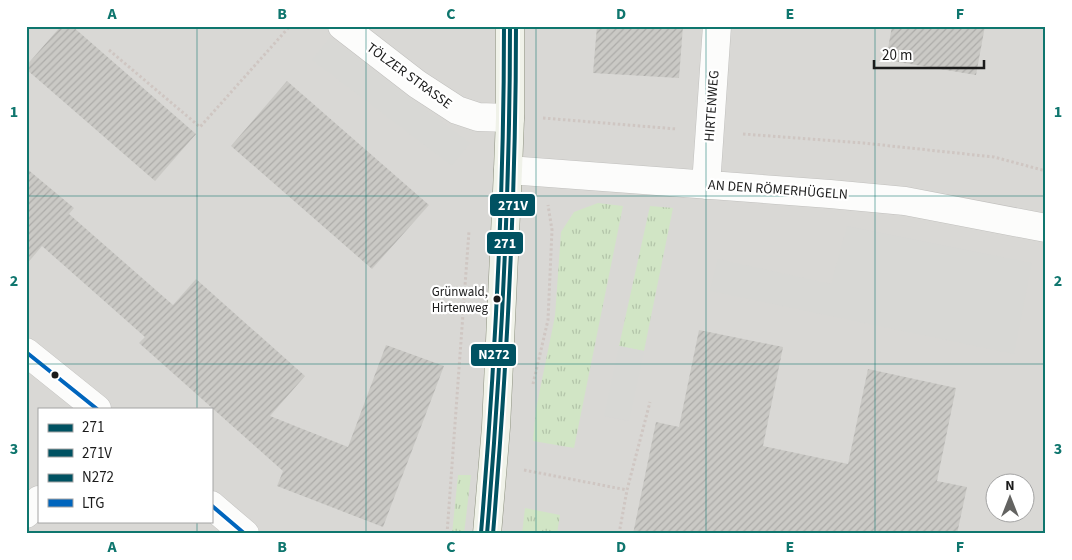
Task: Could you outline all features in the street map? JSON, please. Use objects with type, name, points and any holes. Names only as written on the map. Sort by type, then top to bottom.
[{"type":"main road","points":[[487,534],[496,427],[508,170],[510,26]]},
{"type":"street","name":"TÖLZER STRASSE","points":[[342,26],[417,84],[457,110],[478,117],[510,118]]},
{"type":"street","name":"HIRTENWEG","points":[[706,185],[717,26]]},
{"type":"street","name":"AN DEN RÖMERHÜGELN","points":[[508,170],[906,201],[1046,228]]},
{"type":"street","points":[[26,352],[96,408]]},
{"type":"street","points":[[26,514],[38,501]]},
{"type":"street","points":[[212,506],[245,534]]},
{"type":"path","points":[[109,50],[200,127],[290,26]]},
{"type":"path","points":[[510,118],[537,118],[863,143],[994,157],[1046,171]]},
{"type":"path","points":[[533,389],[548,320],[552,248],[552,230],[542,172]]},
{"type":"path","points":[[447,534],[470,226]]},
{"type":"path","points":[[620,534],[627,490],[650,402]]},
{"type":"path","points":[[520,478],[521,469],[627,490]]},
{"type":"shaded area","points":[[26,26],[1046,26],[1046,534],[26,534]]},
{"type":"shaded area","points":[[330,37],[470,143],[452,166],[312,60]]},
{"type":"shaded area","points":[[847,226],[1032,263],[1014,354],[710,291],[718,259],[831,284]]},
{"type":"shaded area","points":[[619,346],[644,351],[629,421],[604,416]]},
{"type":"green space","points":[[598,203],[623,206],[574,448],[533,441],[536,409],[555,316],[561,232],[574,212]]},
{"type":"green space","points":[[650,206],[673,208],[644,351],[619,346]]},
{"type":"green space","points":[[458,475],[471,475],[464,534],[452,534]]},
{"type":"green space","points":[[525,508],[560,515],[557,534],[522,534]]},
{"type":"building","points":[[61,26],[72,26],[196,134],[155,181],[26,69],[26,66]]},
{"type":"building","points":[[597,26],[683,26],[679,78],[593,73]]},
{"type":"building","points":[[892,26],[985,26],[976,75],[886,60]]},
{"type":"building","points":[[287,81],[429,205],[372,269],[231,146]]},
{"type":"building","points":[[26,168],[74,208],[69,214],[173,305],[196,279],[305,376],[270,416],[348,447],[386,345],[444,366],[383,527],[277,486],[283,471],[139,343],[145,337],[42,246],[26,265]]},
{"type":"building","points":[[699,330],[783,347],[763,446],[848,464],[868,369],[956,388],[937,481],[967,487],[957,534],[633,534],[656,422],[679,427]]},
{"type":"transit line","name":"N272","points":[[481,533],[498,280],[504,26]]},
{"type":"transit line","name":"271","points":[[487,534],[504,280],[510,26]]},
{"type":"transit line","name":"271V","points":[[493,534],[510,280],[516,26]]},
{"type":"transit line","name":"LTG","points":[[26,352],[96,408]]},
{"type":"transit line","name":"LTG","points":[[212,506],[245,534]]},
{"type":"place","name":"Grünwald, Hirtenweg","points":[[497,299]]}]
